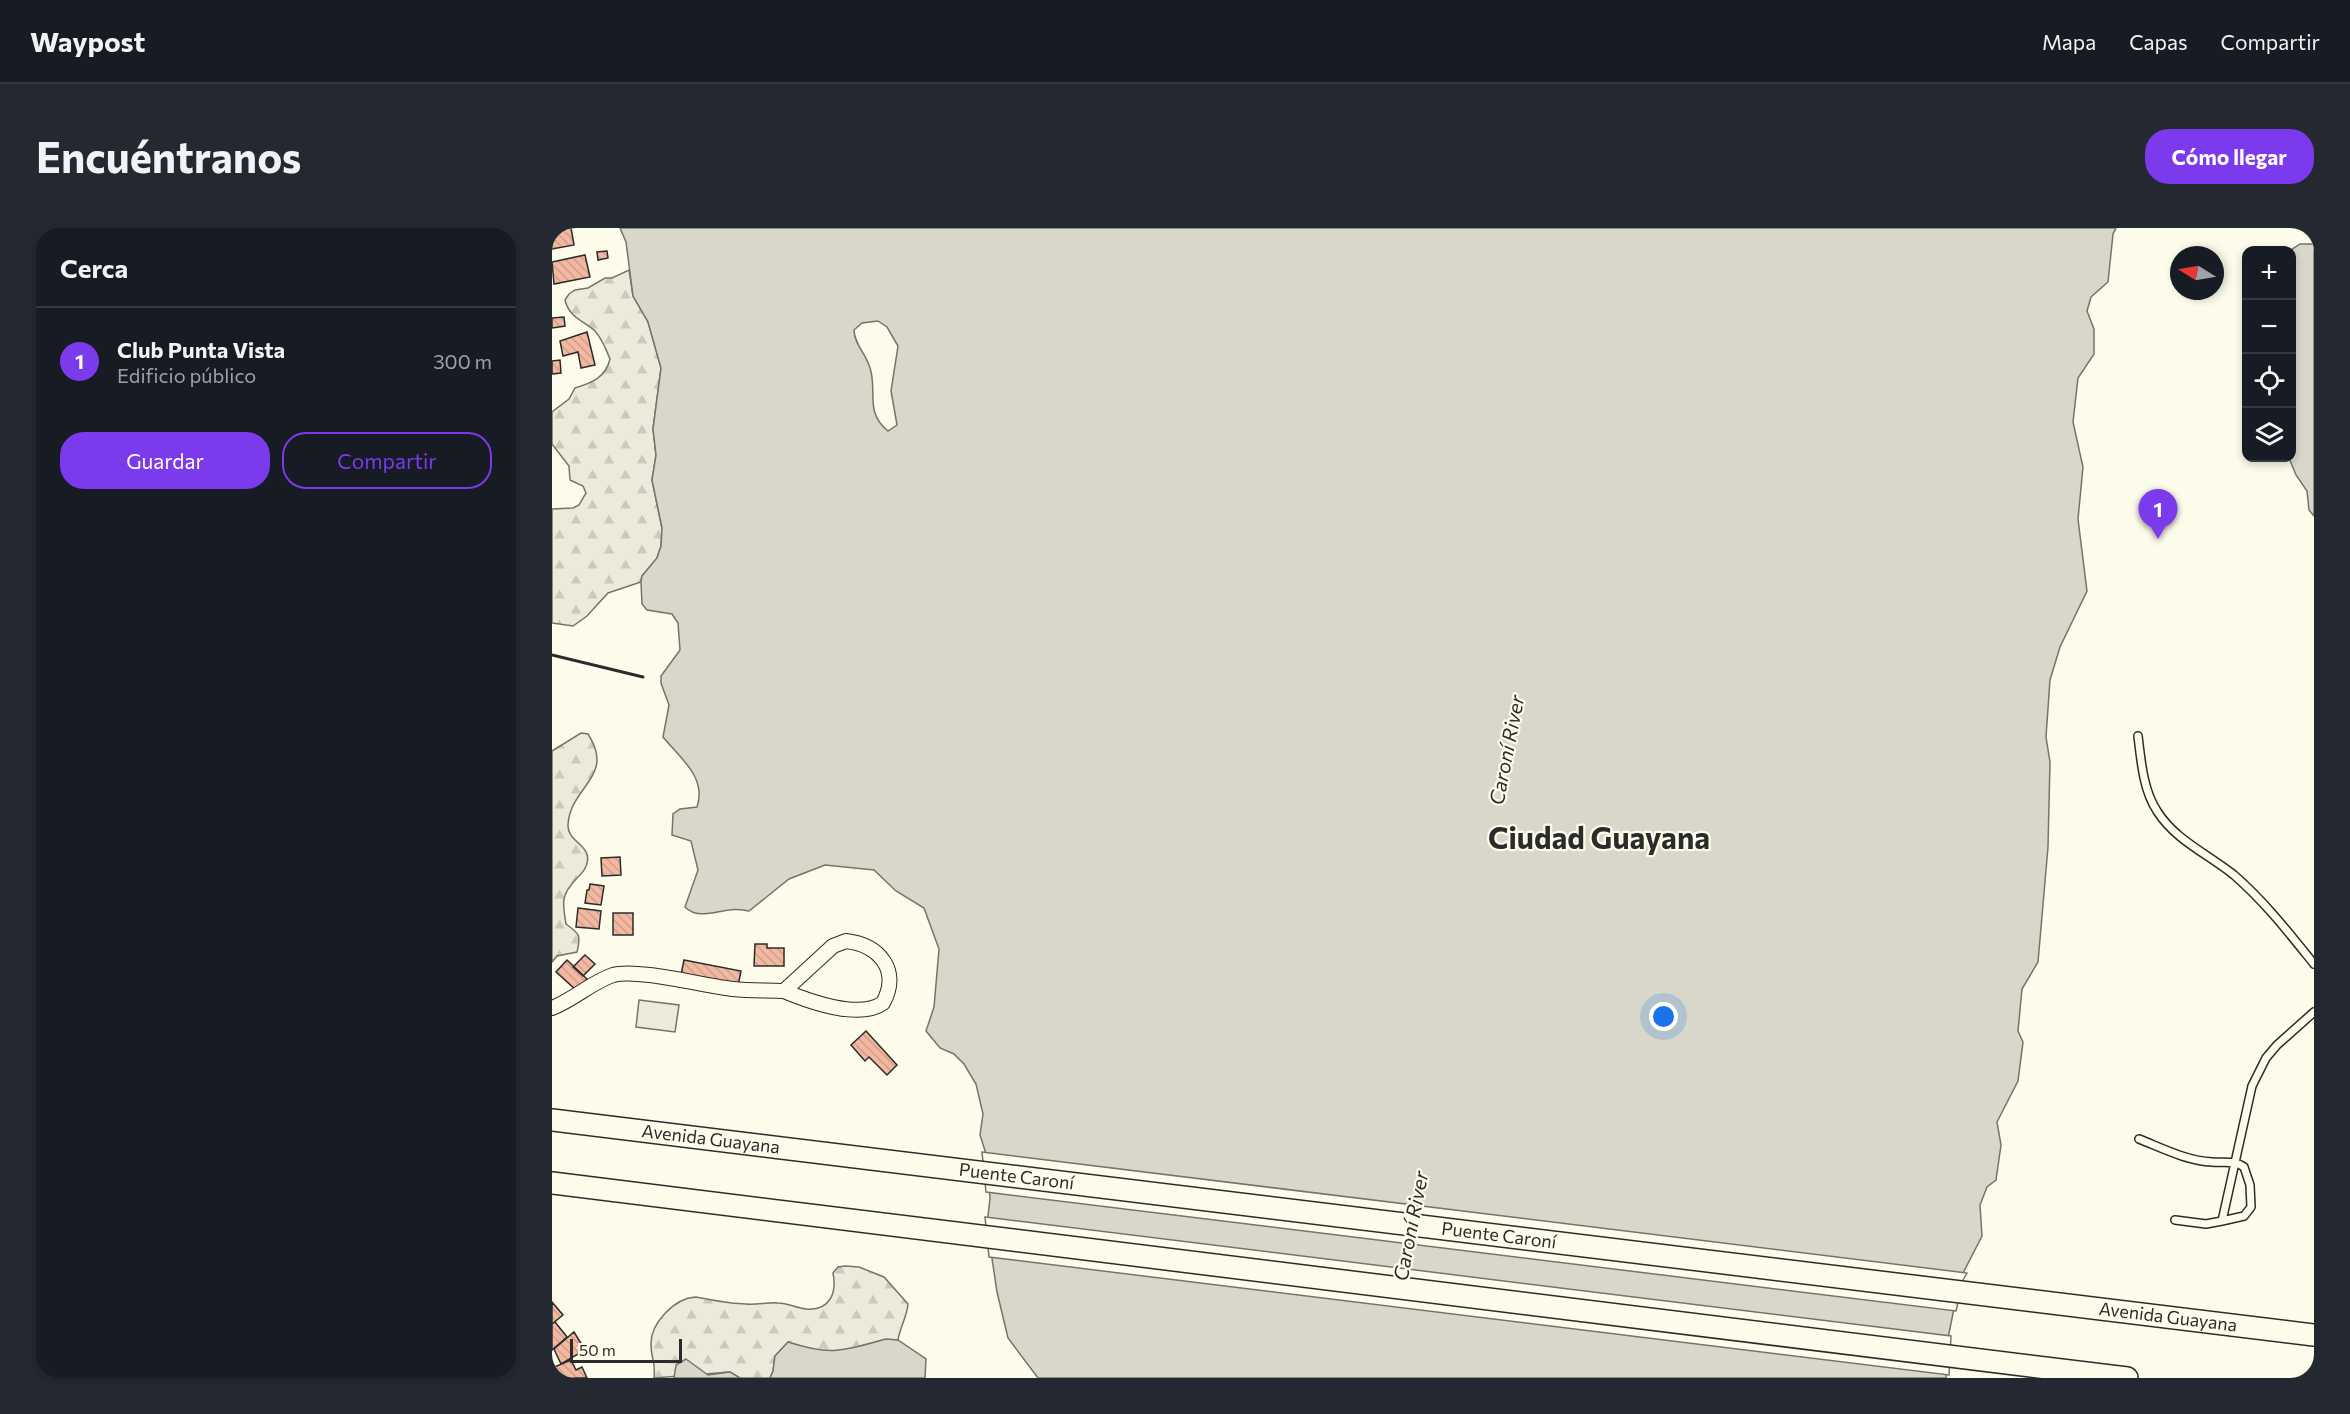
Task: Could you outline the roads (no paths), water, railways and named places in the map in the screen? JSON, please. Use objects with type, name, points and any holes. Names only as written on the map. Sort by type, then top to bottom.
[{"type":"main road","name":"Avenida Guayana","points":[[552,1120],[870,1158]]},
{"type":"main road","name":"Puente Caroní","points":[[870,1158],[2021,1299]]},
{"type":"main road","points":[[552,1183],[2127,1378]]},
{"type":"main road","name":"Avenida Guayana","points":[[2021,1299],[2314,1335]]},
{"type":"street","points":[[552,1008],[606,978],[620,974],[647,975],[734,989],[784,990],[805,999],[837,1007],[872,1008],[883,1003],[889,988],[890,977],[887,967],[877,952],[862,944],[846,941],[833,946],[784,990]]},
{"type":"lane","points":[[2138,736],[2144,777],[2156,810],[2178,836],[2232,874],[2267,906],[2314,964]]},
{"type":"lane","points":[[2222,1221],[2248,1100],[2258,1073],[2277,1045],[2314,1012]]},
{"type":"lane","points":[[2139,1138],[2192,1158],[2210,1162],[2234,1162],[2242,1165],[2247,1172],[2252,1202],[2249,1211],[2244,1216],[2206,1224],[2175,1220]]},
{"type":"water","name":"Caroní River","points":[[620,228],[2116,228],[2113,234],[2108,282],[2091,297],[2087,311],[2094,329],[2094,354],[2078,378],[2073,422],[2083,467],[2078,519],[2087,591],[2060,647],[2050,680],[2046,737],[2050,762],[2048,847],[2038,962],[2022,989],[2018,1031],[2023,1042],[2018,1081],[1997,1122],[2001,1145],[1996,1180],[1987,1187],[1980,1205],[1982,1236],[1960,1279],[1947,1343],[1946,1378],[1038,1378],[1008,1338],[997,1292],[987,1225],[990,1198],[987,1157],[980,1135],[983,1114],[976,1084],[964,1064],[954,1054],[940,1048],[926,1031],[934,1007],[939,949],[924,908],[896,891],[874,870],[825,865],[789,879],[749,911],[731,910],[700,914],[685,907],[698,870],[691,841],[672,835],[673,814],[680,809],[697,807],[699,796],[695,777],[684,760],[663,737],[669,705],[661,683],[661,676],[680,650],[678,623],[672,614],[647,610],[642,604],[642,576],[657,558],[661,546],[662,528],[652,480],[656,455],[653,429],[661,368],[648,322],[633,296],[626,242]],"holes":[[[878,321],[887,327],[898,346],[891,391],[897,425],[888,431],[876,416],[872,374],[854,330],[862,323]]]},
{"type":"water","points":[[2300,244],[2314,244],[2314,516],[2309,510],[2307,491],[2291,462],[2296,462],[2296,247]]},
{"type":"water","points":[[886,1339],[898,1340],[926,1359],[925,1378],[770,1378],[775,1356],[788,1342],[815,1349],[837,1350]]},
{"type":"water","points":[[686,1359],[708,1375],[730,1372],[740,1378],[674,1378],[676,1365]]},
{"type":"place","name":"Club Punta Vista","points":[[2158,539]]},
{"type":"district","name":"Ciudad Guayana","points":[[1599,839]]}]
